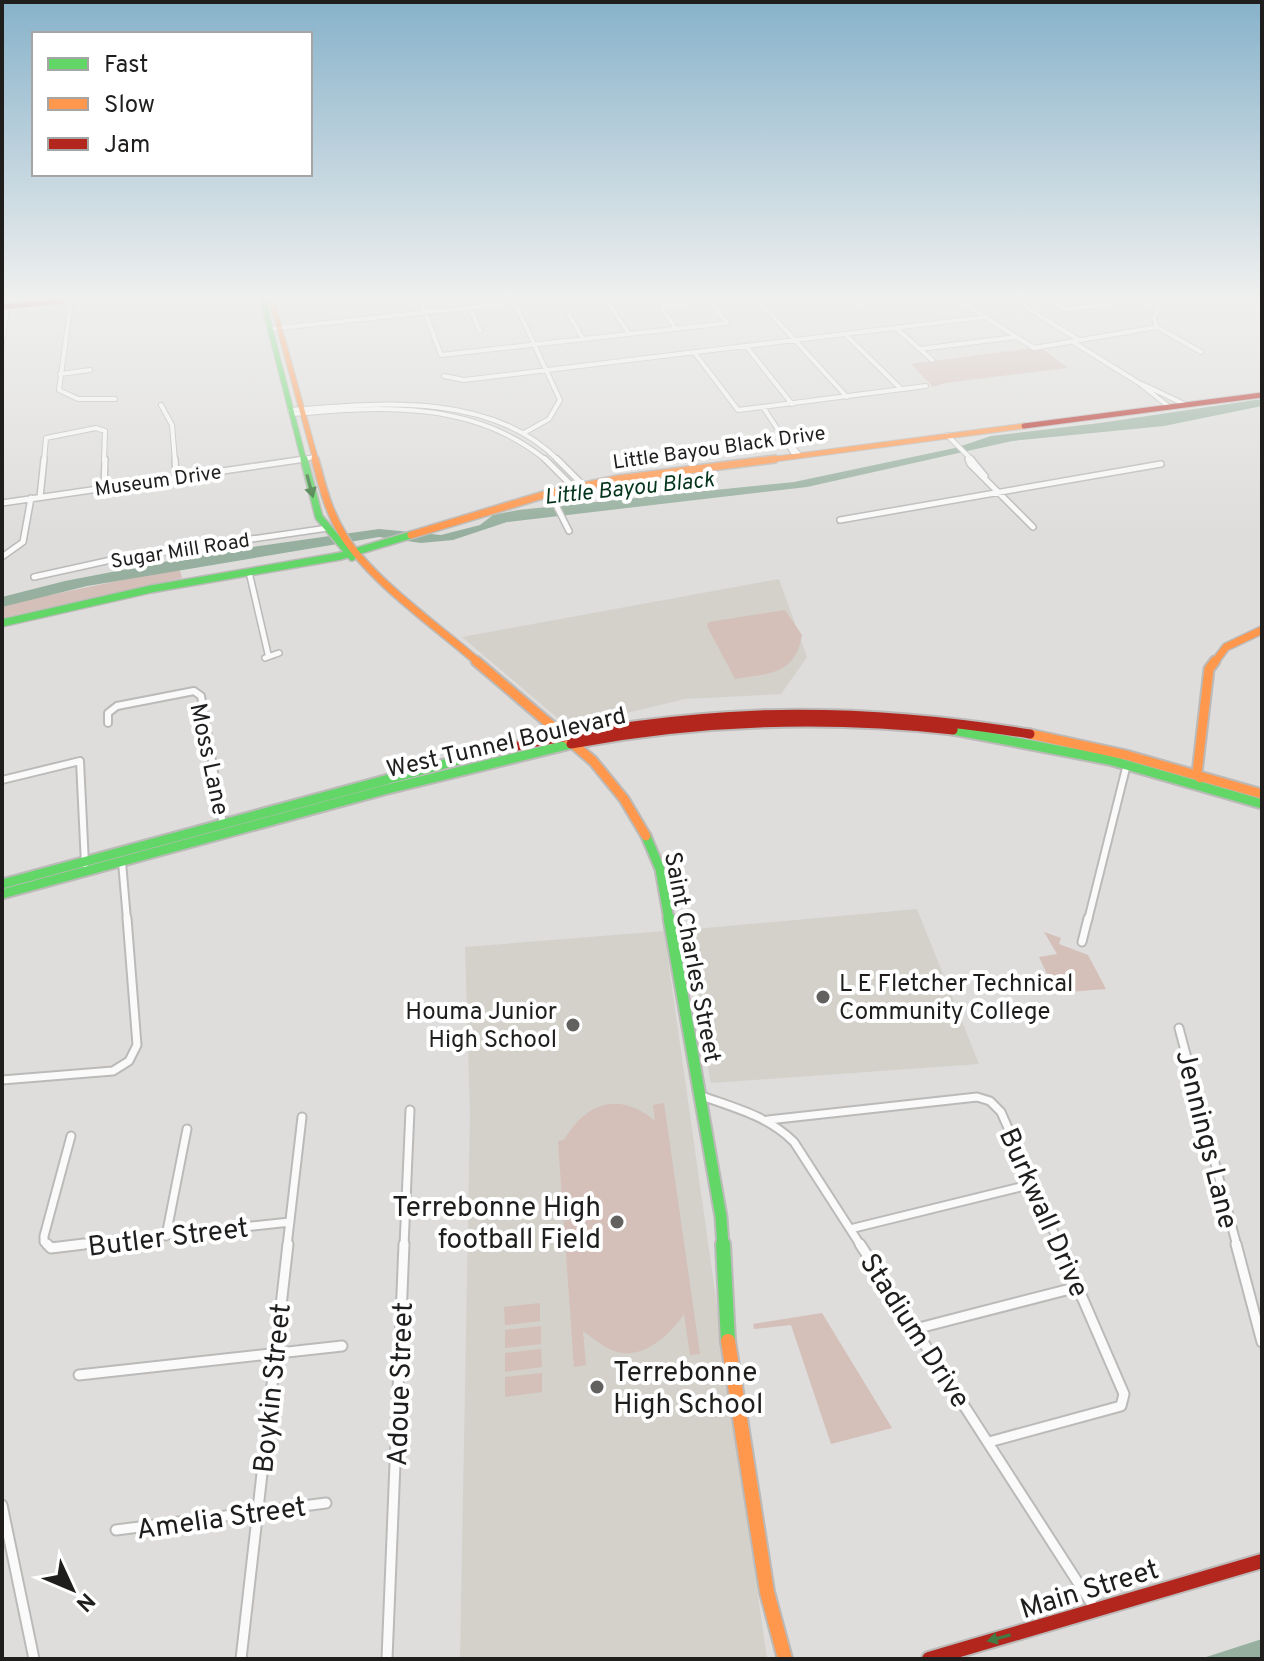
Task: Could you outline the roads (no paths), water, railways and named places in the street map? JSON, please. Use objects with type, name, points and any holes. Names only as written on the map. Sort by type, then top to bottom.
[{"type":"main road","name":"Saint Charles Street","points":[[285,379],[319,517],[362,562],[573,742],[613,783],[635,812],[660,869],[721,1217],[726,1330],[742,1445],[767,1592],[785,1659]]},
{"type":"main road","name":"Saint Charles Street","points":[[291,379],[334,533]]},
{"type":"main road","name":"Little Bayou Black Drive","points":[[2,623],[120,595],[249,572],[395,540],[550,493],[648,473],[950,438],[1262,395]]},
{"type":"main road","points":[[1204,784],[1197,773],[1209,669],[1226,647],[1262,630]]},
{"type":"main road","name":"West Tunnel Boulevard","points":[[2,884],[85,866],[564,735],[666,717],[712,713],[842,710],[998,727],[1197,773],[1262,794]]},
{"type":"main road","name":"West Tunnel Boulevard","points":[[2,894],[85,866],[122,862],[224,828],[573,742],[635,731],[721,722],[857,721],[997,736],[1128,758],[1262,804]]},
{"type":"main road","name":"Main Street","points":[[929,1659],[1262,1561]]},
{"type":"street","points":[[60,379],[59,390],[63,394],[88,401],[115,399]]},
{"type":"street","points":[[457,379],[476,379]]},
{"type":"street","points":[[517,437],[549,419],[559,406],[552,379]]},
{"type":"street","points":[[714,379],[738,410],[926,386]]},
{"type":"street","points":[[772,379],[792,404]]},
{"type":"street","points":[[830,379],[847,397]]},
{"type":"street","points":[[890,379],[901,389]]},
{"type":"street","points":[[1132,379],[1168,406]]},
{"type":"street","points":[[1139,383],[1184,404]]},
{"type":"street","points":[[291,412],[371,404],[429,407],[476,415],[524,433],[560,458],[579,487]]},
{"type":"street","points":[[161,405],[172,425],[176,477]]},
{"type":"street","points":[[763,407],[796,454]]},
{"type":"street","points":[[302,411],[425,411],[471,419],[517,437],[551,460],[579,487]]},
{"type":"street","points":[[40,497],[46,438],[77,431],[104,429],[104,488]]},
{"type":"street","points":[[950,438],[970,464],[1033,527]]},
{"type":"street","name":"Museum Drive","points":[[2,503],[315,457]]},
{"type":"street","points":[[840,520],[1161,464]]},
{"type":"street","points":[[550,493],[569,531]]},
{"type":"street","points":[[2,557],[23,542],[31,498]]},
{"type":"street","name":"Sugar Mill Road","points":[[34,577],[120,558],[334,533]]},
{"type":"street","points":[[249,572],[266,656],[279,653]]},
{"type":"street","name":"Moss Lane","points":[[108,723],[108,713],[117,706],[194,691],[201,696],[224,828]]},
{"type":"street","points":[[1082,942],[1128,758]]},
{"type":"street","points":[[2,780],[80,761],[85,866]]},
{"type":"street","points":[[2,1080],[113,1071],[127,1064],[135,1055],[137,1045],[122,862]]},
{"type":"street","name":"Jennings Lane","points":[[1179,1028],[1262,1342]]},
{"type":"street","name":"Stadium Drive","points":[[700,1096],[768,1120],[782,1128],[794,1142],[1095,1609]]},
{"type":"street","name":"Burkwall Drive","points":[[768,1120],[984,1098],[1001,1112],[1124,1394],[1121,1406],[989,1442]]},
{"type":"street","name":"Adoue Street","points":[[387,1659],[410,1110]]},
{"type":"street","name":"Boykin Street","points":[[241,1659],[302,1117]]},
{"type":"street","points":[[166,1236],[187,1129]]},
{"type":"street","name":"Butler Street","points":[[71,1136],[44,1236],[47,1246],[61,1248],[290,1222]]},
{"type":"street","points":[[850,1229],[1033,1184]]},
{"type":"street","points":[[915,1329],[1078,1287]]},
{"type":"street","points":[[79,1375],[342,1346]]},
{"type":"street","name":"Amelia Street","points":[[116,1530],[326,1503]]},
{"type":"street","points":[[2,1505],[34,1659]]},
{"type":"place","name":"L E Fletcher Technical Community College","points":[[823,997]]},
{"type":"place","name":"Houma Junior High School","points":[[573,1025]]},
{"type":"place","name":"Terrebonne High football Field","points":[[617,1222]]},
{"type":"place","name":"Terrebonne High School","points":[[597,1387]]},
{"type":"water label","name":"Little Bayou Black","points":[[629,487]]}]
